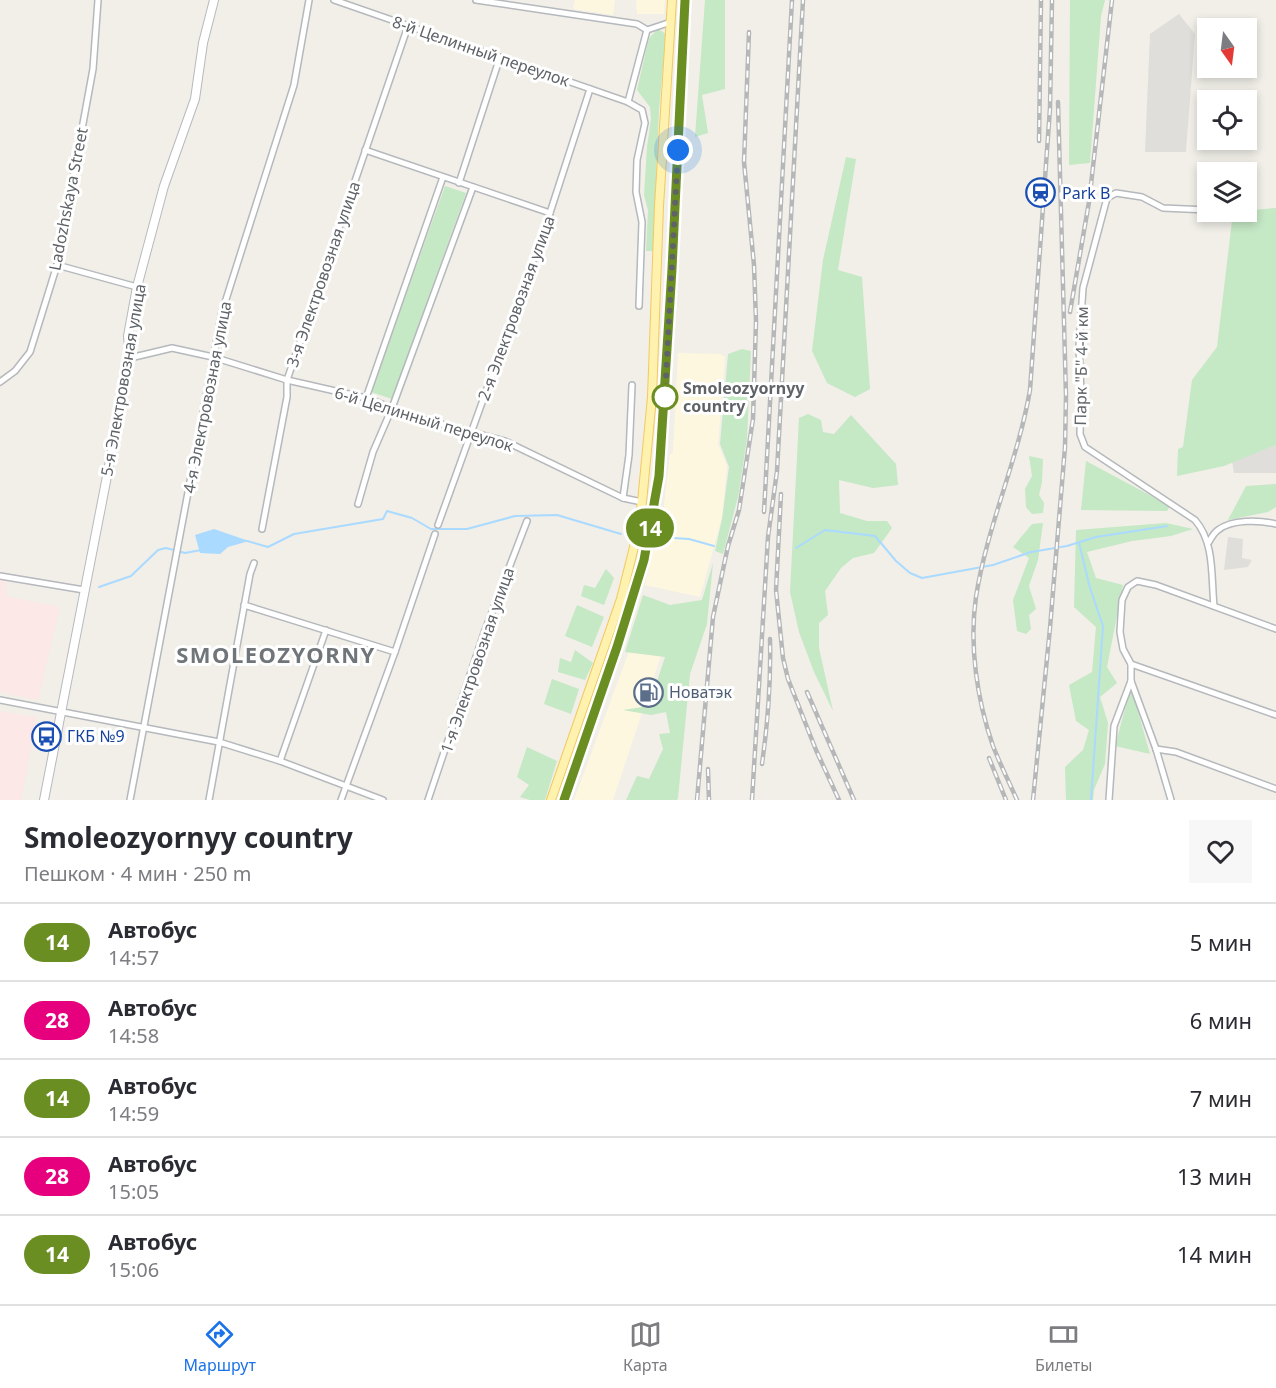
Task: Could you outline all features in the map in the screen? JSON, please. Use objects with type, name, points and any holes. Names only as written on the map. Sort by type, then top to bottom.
[{"type":"main road","points":[[551,800],[621,599],[635,543],[642,502],[652,397],[659,206],[672,0]]},
{"type":"main road","points":[[564,800],[644,560],[655,503],[667,374],[685,0]]},
{"type":"main road","points":[[671,22],[684,23]]},
{"type":"main road","points":[[642,502],[655,503]]},
{"type":"street","name":"Ladozhskaya Street","points":[[0,382],[15,371],[30,352],[57,265],[93,69],[98,0]]},
{"type":"street","name":"5-я Электровозная улица","points":[[44,800],[130,358],[128,336],[137,287],[164,186],[195,99],[203,43],[214,0]]},
{"type":"street","name":"4-я Электровозная улица","points":[[130,800],[222,312],[294,85],[309,0]]},
{"type":"street","name":"8-й Целинный переулок","points":[[334,0],[628,102]]},
{"type":"street","points":[[476,0],[637,24],[647,30],[671,22]]},
{"type":"street","name":"3-я Электровозная улица","points":[[262,529],[287,397],[287,380],[408,26]]},
{"type":"street","points":[[639,306],[642,222],[636,192],[637,160],[645,123],[642,110],[628,102],[647,30]]},
{"type":"street","points":[[459,183],[500,57]]},
{"type":"street","name":"2-я Электровозная улица","points":[[438,525],[550,213],[590,89]]},
{"type":"street","points":[[365,150],[550,213]]},
{"type":"street","points":[[366,398],[443,177]]},
{"type":"street","points":[[358,504],[373,452],[392,408],[473,187]]},
{"type":"street","name":"Парк \"Б\" 4-й км","points":[[1197,210],[1163,208],[1142,197],[1116,193],[1107,198],[1083,288],[1079,346],[1080,434],[1085,447],[1195,520],[1203,529],[1209,542]]},
{"type":"street","points":[[57,265],[137,287]]},
{"type":"street","name":"6-й Целинный переулок","points":[[130,358],[172,348],[213,357],[287,380],[366,398],[392,408],[405,417],[423,419],[505,441],[622,498],[642,502]]},
{"type":"street","points":[[622,498],[629,455],[632,385]]},
{"type":"street","name":"1-я Электровозная улица","points":[[428,800],[484,633],[527,521]]},
{"type":"street","points":[[1214,606],[1209,542],[1217,530],[1254,521],[1276,524]]},
{"type":"street","points":[[340,800],[395,652],[435,534]]},
{"type":"street","points":[[209,800],[244,605],[254,563]]},
{"type":"street","points":[[0,576],[84,590]]},
{"type":"street","points":[[1171,800],[1156,749],[1131,681],[1131,664],[1123,649],[1120,632],[1122,600],[1128,587],[1137,581],[1156,585],[1276,629]]},
{"type":"street","points":[[244,605],[395,652]]},
{"type":"street","points":[[280,761],[326,630]]},
{"type":"street","points":[[1131,664],[1276,715]]},
{"type":"street","points":[[1109,800],[1114,726],[1131,681]]},
{"type":"street","points":[[0,700],[219,742],[280,761],[383,800]]},
{"type":"street","points":[[1156,749],[1176,752],[1276,789]]},
{"type":"shaded area","points":[[575,0],[615,0],[613,15],[573,9]]},
{"type":"shaded area","points":[[636,0],[665,0],[664,14],[637,14]]},
{"type":"shaded area","points":[[1179,14],[1195,34],[1186,152],[1145,152],[1150,34]]},
{"type":"shaded area","points":[[678,353],[720,354],[725,357],[718,444],[727,466],[722,517],[700,597],[645,585],[657,530],[661,529],[670,454],[673,453]]},
{"type":"shaded area","points":[[1276,445],[1276,473],[1234,473],[1232,461]]},
{"type":"shaded area","points":[[1228,537],[1243,539],[1242,558],[1252,560],[1248,567],[1224,570]]},
{"type":"shaded area","points":[[0,579],[7,580],[6,596],[60,607],[38,700],[0,692]]},
{"type":"shaded area","points":[[634,638],[664,647],[613,800],[574,800]]},
{"type":"shaded area","points":[[0,711],[37,717],[21,800],[0,800]]},
{"type":"green space","points":[[705,0],[725,0],[725,89],[702,95],[708,133],[695,137]]},
{"type":"green space","points":[[1070,0],[1105,0],[1101,16],[1090,163],[1069,165]]},
{"type":"green space","points":[[658,29],[666,34],[659,110],[653,251],[646,251],[648,210],[644,195],[651,119],[650,107],[637,90],[649,38]]},
{"type":"green space","points":[[846,157],[856,159],[838,270],[862,277],[870,389],[855,397],[827,383],[812,351],[823,260]]},
{"type":"green space","points":[[445,186],[466,193],[392,399],[371,392]]},
{"type":"green space","points":[[1276,208],[1276,445],[1224,466],[1177,476],[1178,449],[1183,447],[1192,380],[1217,347],[1232,222],[1257,222],[1257,210]]},
{"type":"green space","points":[[742,349],[751,351],[747,439],[738,497],[723,554],[715,551],[729,467],[720,444],[728,354]]},
{"type":"green space","points":[[808,414],[821,420],[823,432],[834,434],[851,415],[896,464],[898,485],[873,488],[839,480],[840,513],[867,521],[887,521],[892,528],[874,553],[853,558],[841,568],[825,591],[828,615],[819,623],[819,648],[833,711],[814,672],[799,632],[790,592],[799,418]]},
{"type":"green space","points":[[1029,456],[1043,459],[1039,495],[1044,503],[1043,513],[1032,514],[1026,507],[1025,489],[1032,476]]},
{"type":"green space","points":[[1086,461],[1170,506],[1167,511],[1081,510]]},
{"type":"green space","points":[[1276,484],[1276,507],[1268,512],[1228,520],[1246,486]]},
{"type":"green space","points":[[1043,523],[1038,560],[1029,586],[1036,609],[1029,615],[1031,629],[1026,634],[1017,631],[1013,600],[1029,558],[1013,547],[1032,524]]},
{"type":"green space","points":[[1166,523],[1193,529],[1171,536],[1132,541],[1087,552],[1096,578],[1123,585],[1107,667],[1117,683],[1100,697],[1108,723],[1105,764],[1094,790],[1093,800],[1066,800],[1065,767],[1083,750],[1089,730],[1076,721],[1069,685],[1092,672],[1096,627],[1074,607],[1076,530]]},
{"type":"green space","points":[[713,563],[707,624],[690,674],[678,798],[677,800],[626,800],[637,776],[649,779],[663,749],[659,734],[670,733],[666,712],[651,715],[623,710],[649,706],[665,657],[625,652],[643,595],[670,605],[702,600]]},
{"type":"green space","points":[[606,569],[614,578],[604,605],[581,596],[584,585],[595,588]]},
{"type":"green space","points":[[577,605],[604,617],[592,647],[565,636]]},
{"type":"green space","points":[[575,650],[593,663],[585,680],[558,672],[560,658],[571,662]]},
{"type":"green space","points":[[552,679],[579,689],[571,714],[544,704]]},
{"type":"green space","points":[[1131,687],[1150,754],[1115,746]]},
{"type":"green space","points":[[527,747],[557,761],[545,800],[520,797],[529,785],[517,777]]},
{"type":"water","points":[[214,529],[249,541],[228,547],[220,554],[200,553],[195,535]]},
{"type":"waterway","points":[[247,541],[268,547],[294,534],[383,519],[387,511],[412,518],[431,529],[467,529],[515,516],[557,515],[621,534]]},
{"type":"waterway","points":[[796,548],[825,530],[875,536],[896,561],[910,573],[922,578],[993,565],[1031,552],[1067,546],[1096,537],[1167,526]]},
{"type":"waterway","points":[[657,537],[689,539],[714,546]]},
{"type":"waterway","points":[[1079,543],[1090,588],[1103,626],[1091,800]]},
{"type":"waterway","points":[[99,587],[131,576],[158,550],[166,548],[185,553],[201,550]]},
{"type":"railway","points":[[764,512],[792,0]]},
{"type":"railway","points":[[752,800],[768,537],[777,471],[803,0]]},
{"type":"railway","points":[[1039,141],[1041,0]]},
{"type":"railway","points":[[1017,800],[987,728],[976,672],[973,634],[976,597],[987,545],[1018,442],[1030,390],[1050,108],[1052,0]]},
{"type":"railway","points":[[1070,312],[1089,202],[1112,0]]},
{"type":"railway","points":[[697,800],[713,617],[728,546],[739,510],[753,419],[756,321],[754,265],[744,162],[749,32]]},
{"type":"railway","points":[[1033,800],[1065,447],[1066,396],[1058,102]]},
{"type":"railway","points":[[781,494],[776,590],[783,658],[788,679],[839,800]]},
{"type":"railway","points":[[762,764],[769,702],[770,639]]},
{"type":"railway","points":[[807,692],[854,800]]},
{"type":"railway","points":[[989,758],[1006,800]]},
{"type":"railway","points":[[708,769],[709,800]]},
{"type":"bus line","name":"14","points":[[564,800],[617,647],[644,560],[655,503],[666,388],[685,0]]},
{"type":"place","name":"Park B","points":[[1041,193]]},
{"type":"place","name":"Smoleozyornyy country","points":[[665,397]]},
{"type":"place","name":"Новатэк","points":[[648,692]]},
{"type":"place","name":"ГКБ №9","points":[[46,736]]},
{"type":"district","name":"SMOLEOZYORNY","points":[[276,655]]},
{"type":"route","points":[[665,397],[678,150]]}]
